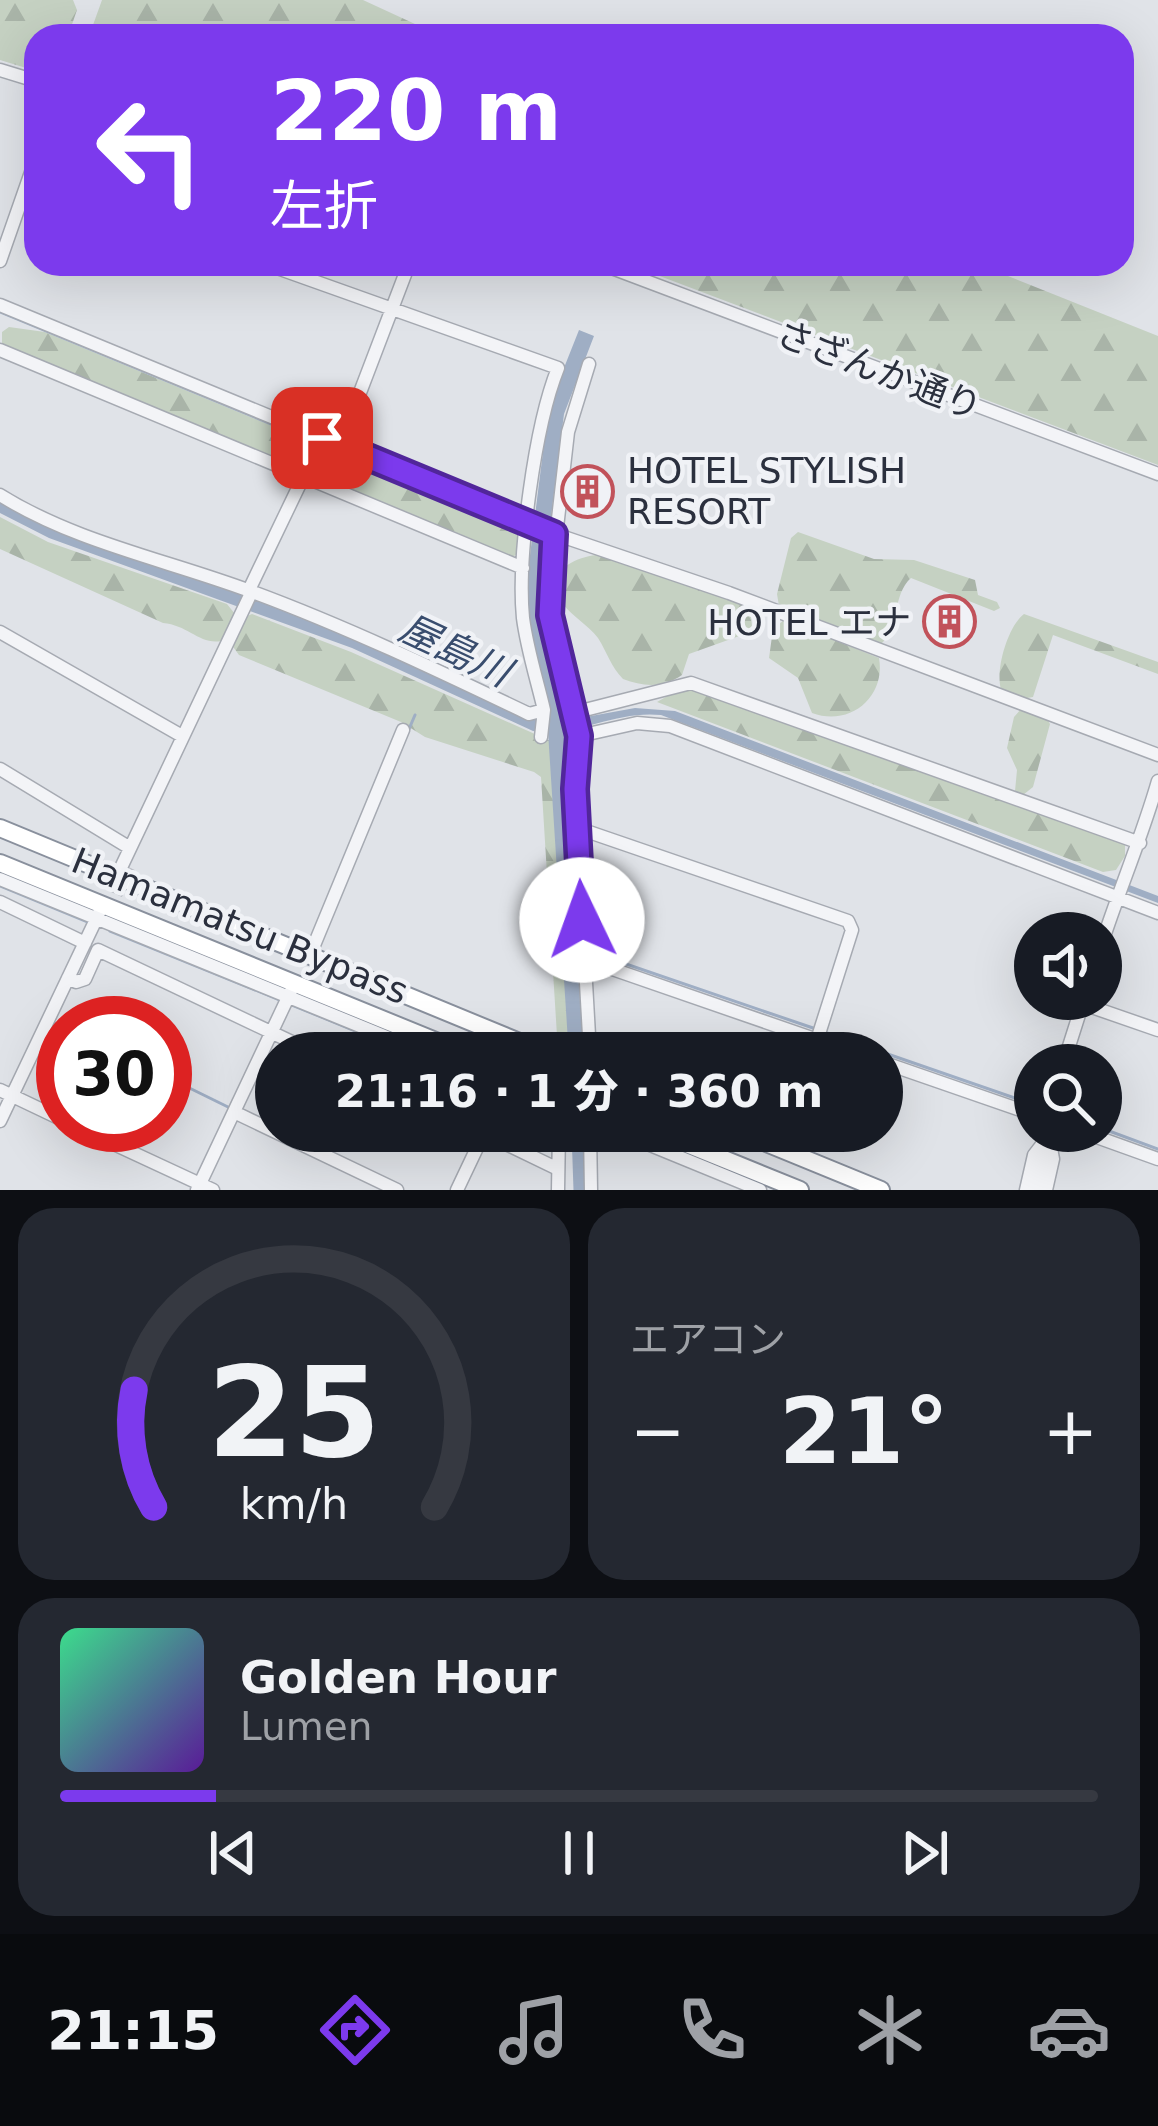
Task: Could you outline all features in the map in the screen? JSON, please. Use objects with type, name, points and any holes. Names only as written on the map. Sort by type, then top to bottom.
[{"type":"highway","name":"Hamamatsu Bypass","points":[[0,828],[124,871],[495,1032]]},
{"type":"highway","points":[[0,853],[58,886]]},
{"type":"highway","name":"Hamamatsu Bypass","points":[[0,863],[58,886],[100,917],[407,1032]]},
{"type":"highway","points":[[707,1152],[800,1190]]},
{"type":"highway","points":[[787,1152],[881,1190]]},
{"type":"highway","points":[[797,1156],[852,1190]]},
{"type":"street","points":[[0,261],[24,201]]},
{"type":"street","points":[[300,276],[558,368],[544,410],[523,568],[526,637],[544,713],[541,736]]},
{"type":"street","points":[[340,446],[404,276]]},
{"type":"street","name":"さざんか通り","points":[[633,276],[1158,474]]},
{"type":"street","points":[[0,305],[552,533],[729,593],[1158,755]]},
{"type":"street","points":[[0,350],[523,568]]},
{"type":"street","points":[[589,364],[571,416],[552,533],[550,615],[576,724],[575,789],[589,1032]]},
{"type":"street","points":[[124,871],[130,848],[322,438]]},
{"type":"street","points":[[0,495],[67,528],[379,642],[529,714],[544,713]]},
{"type":"street","points":[[0,632],[182,736]]},
{"type":"street","points":[[576,724],[691,683],[1140,843]]},
{"type":"street","points":[[576,724],[670,726],[1158,913]]},
{"type":"street","points":[[310,955],[391,745],[403,730]]},
{"type":"street","points":[[0,769],[130,848]]},
{"type":"street","points":[[1111,912],[1140,843],[1158,781]]},
{"type":"street","points":[[124,871],[151,821],[144,818]]},
{"type":"street","points":[[577,832],[589,832],[848,921],[852,929],[820,1032]]},
{"type":"street","points":[[0,879],[100,917]]},
{"type":"street","points":[[0,902],[85,943]]},
{"type":"street","points":[[0,1120],[6,1093],[100,917]]},
{"type":"street","points":[[70,974],[79,974],[100,917]]},
{"type":"street","points":[[70,974],[76,982],[85,979],[98,950],[270,1032]]},
{"type":"street","points":[[585,964],[595,963],[794,1032]]},
{"type":"street","points":[[272,1032],[292,990],[381,1032]]},
{"type":"street","points":[[1122,1017],[1158,1030]]},
{"type":"street","points":[[129,1152],[203,1188],[255,1068]]},
{"type":"street","points":[[903,1069],[1014,1108]]},
{"type":"street","points":[[6,1093],[36,1107]]},
{"type":"street","points":[[234,1112],[398,1190]]},
{"type":"street","points":[[1122,1146],[1158,1159]]},
{"type":"street","points":[[457,1190],[473,1152]]},
{"type":"street","points":[[523,1152],[558,1169]]},
{"type":"street","points":[[558,1152],[558,1190]]},
{"type":"street","points":[[590,1152],[591,1190]]},
{"type":"street","points":[[667,1152],[760,1190]]},
{"type":"street","points":[[1026,1190],[1036,1152]]},
{"type":"street","points":[[1036,1190],[1045,1152]]},
{"type":"street","points":[[1046,1190],[1052,1152]]},
{"type":"green space","points":[[0,0],[73,0],[77,10],[72,24],[24,24],[24,67],[0,60]]},
{"type":"green space","points":[[102,0],[363,0],[415,24],[93,24]]},
{"type":"green space","points":[[660,276],[1008,276],[1158,336],[1158,465]]},
{"type":"green space","points":[[9,327],[45,332],[304,439],[308,451],[295,466],[2,346],[2,332]]},
{"type":"green space","points":[[324,452],[334,452],[512,525],[520,533],[516,555],[317,476]]},
{"type":"green space","points":[[0,517],[48,542],[227,604],[235,614],[221,641],[163,623],[0,549]]},
{"type":"green space","points":[[798,532],[874,559],[914,560],[975,580],[978,595],[997,602],[1000,608],[994,611],[911,578],[881,644],[779,606],[777,594],[791,538]]},
{"type":"green space","points":[[596,555],[744,604],[750,609],[752,626],[742,635],[689,654],[682,675],[668,682],[646,685],[623,679],[598,638],[567,609],[555,585],[568,564]]},
{"type":"green space","points":[[252,614],[351,652],[555,743],[573,1032],[557,1032],[541,777],[425,737],[401,722],[239,655],[231,644],[245,617]]},
{"type":"green space","points":[[1024,614],[1158,662],[1158,674],[1053,635],[1033,697],[1022,699],[1001,689],[1000,671],[1008,638]]},
{"type":"green space","points":[[784,620],[879,658],[880,672],[871,696],[839,716],[812,713],[798,678],[769,658],[773,629]]},
{"type":"green space","points":[[691,688],[1120,841],[1125,856],[1116,870],[1103,872],[657,702]]},
{"type":"green space","points":[[1021,709],[1050,724],[1033,787],[1023,795],[1015,791],[1017,770],[1007,748],[1014,717]]},
{"type":"water","points":[[579,330],[594,336],[564,414],[543,580],[547,633],[569,720],[635,708],[675,711],[1158,896],[1158,903],[661,715],[533,731],[352,648],[49,538],[0,513],[0,501],[378,648],[523,716],[548,720],[551,716],[531,636],[527,579],[546,428]]},
{"type":"waterway","points":[[0,312],[310,440]]},
{"type":"waterway","points":[[328,447],[520,526]]},
{"type":"waterway","points":[[557,708],[578,1032]]},
{"type":"waterway","points":[[409,729],[415,715]]},
{"type":"waterway","points":[[0,886],[88,922]]},
{"type":"waterway","points":[[110,931],[280,1000]]},
{"type":"waterway","points":[[573,946],[577,947]]},
{"type":"waterway","points":[[591,952],[813,1028]]},
{"type":"waterway","points":[[292,1005],[358,1032]]},
{"type":"waterway","points":[[903,1059],[1014,1098]]},
{"type":"waterway","points":[[192,1089],[228,1107]]},
{"type":"waterway","points":[[1122,1136],[1158,1149]]},
{"type":"waterway","points":[[583,1152],[584,1190]]},
{"type":"tunnel","points":[[101,927],[130,866]]},
{"type":"place","name":"HOTEL STYLISH RESORT","points":[[588,491]]},
{"type":"place","name":"HOTEL エナ","points":[[950,622]]},
{"type":"route","points":[[322,438],[554,534],[550,615],[579,736],[575,789],[582,920]]},
{"type":"water label","name":"屋島川","points":[[455,650]]}]
